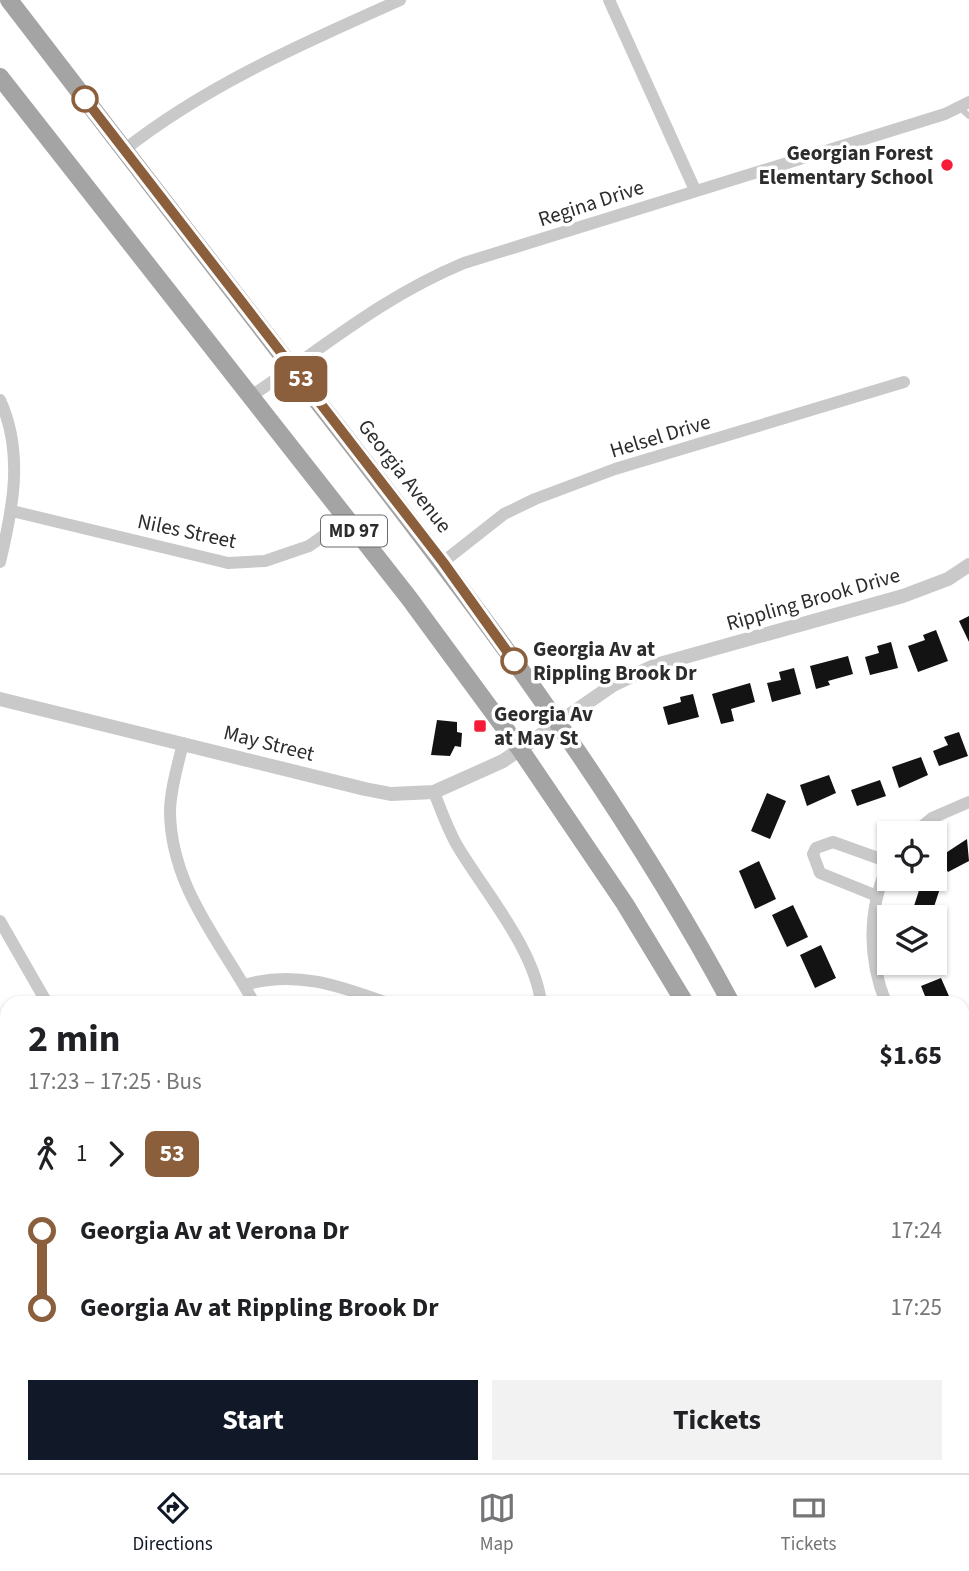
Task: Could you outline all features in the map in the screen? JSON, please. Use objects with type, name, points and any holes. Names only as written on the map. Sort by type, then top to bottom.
[{"type":"main road","name":"Georgia Avenue","points":[[9,0],[443,562],[559,723],[630,831],[727,996]]},
{"type":"main road","name":"MD 97","points":[[0,77],[409,598],[520,748],[625,904],[681,996]]},
{"type":"street","points":[[124,150],[223,84],[272,57],[400,0]]},
{"type":"street","points":[[609,0],[695,190]]},
{"type":"street","name":"Regina Drive","points":[[251,396],[330,338],[418,282],[464,264],[695,190],[945,114],[964,104]]},
{"type":"street","name":"Helsel Drive","points":[[443,562],[504,514],[535,499],[615,469],[904,382]]},
{"type":"street","points":[[0,400],[6,412],[16,466],[12,511],[0,562]]},
{"type":"street","name":"Niles Street","points":[[12,511],[228,563],[265,561],[298,550],[346,520]]},
{"type":"street","name":"Rippling Brook Drive","points":[[520,748],[613,685],[656,665],[903,596],[948,579],[969,565]]},
{"type":"street","name":"May Street","points":[[0,699],[391,794],[434,792],[476,775],[520,748]]},
{"type":"street","points":[[183,743],[170,811],[175,860],[190,898],[250,996]]},
{"type":"street","points":[[434,792],[456,843],[530,964],[540,996]]},
{"type":"street","points":[[928,821],[969,802]]},
{"type":"street","points":[[877,858],[833,842],[824,843],[816,848],[813,854],[820,873],[877,896]]},
{"type":"street","points":[[879,891],[872,961],[884,996]]},
{"type":"street","points":[[0,921],[43,996]]},
{"type":"street","points":[[244,985],[295,977],[332,983],[368,996]]},
{"type":"lane","points":[[964,104],[969,116]]},
{"type":"building","points":[[969,616],[969,642],[959,621]]},
{"type":"building","points":[[936,630],[948,661],[918,672],[908,646],[925,640],[923,635]]},
{"type":"building","points":[[891,642],[898,668],[870,675],[865,657],[879,653],[877,646]]},
{"type":"building","points":[[848,656],[853,674],[828,681],[830,685],[816,689],[810,666]]},
{"type":"building","points":[[794,668],[801,694],[772,702],[767,683],[781,680],[779,672]]},
{"type":"building","points":[[750,683],[755,702],[731,709],[734,721],[721,724],[712,694]]},
{"type":"building","points":[[693,694],[699,717],[668,725],[663,707],[681,702],[680,697]]},
{"type":"building","points":[[437,720],[457,722],[457,732],[462,733],[461,747],[455,746],[450,756],[431,755]]},
{"type":"building","points":[[959,732],[968,756],[939,766],[933,751],[948,745],[944,737]]},
{"type":"building","points":[[921,757],[928,775],[899,788],[892,767]]},
{"type":"building","points":[[829,775],[836,793],[807,806],[800,785]]},
{"type":"building","points":[[880,780],[886,796],[857,806],[851,790]]},
{"type":"building","points":[[767,793],[786,801],[770,839],[751,831]]},
{"type":"building","points":[[967,839],[969,861],[948,872],[947,852]]},
{"type":"building","points":[[759,861],[776,899],[755,909],[739,871]]},
{"type":"building","points":[[919,891],[939,891],[935,905],[914,905]]},
{"type":"building","points":[[793,905],[808,937],[787,947],[772,915]]},
{"type":"building","points":[[821,945],[836,978],[815,988],[800,955]]},
{"type":"building","points":[[941,978],[949,996],[925,996],[921,986]]},
{"type":"bus line","name":"53","points":[[85,99],[443,562],[514,661]]},
{"type":"place","name":"Georgian Forest Elementary School","points":[[947,165]]},
{"type":"place","name":"Georgia Av at Rippling Brook Dr","points":[[514,661]]},
{"type":"place","name":"Georgia Av at May St","points":[[480,726]]}]
